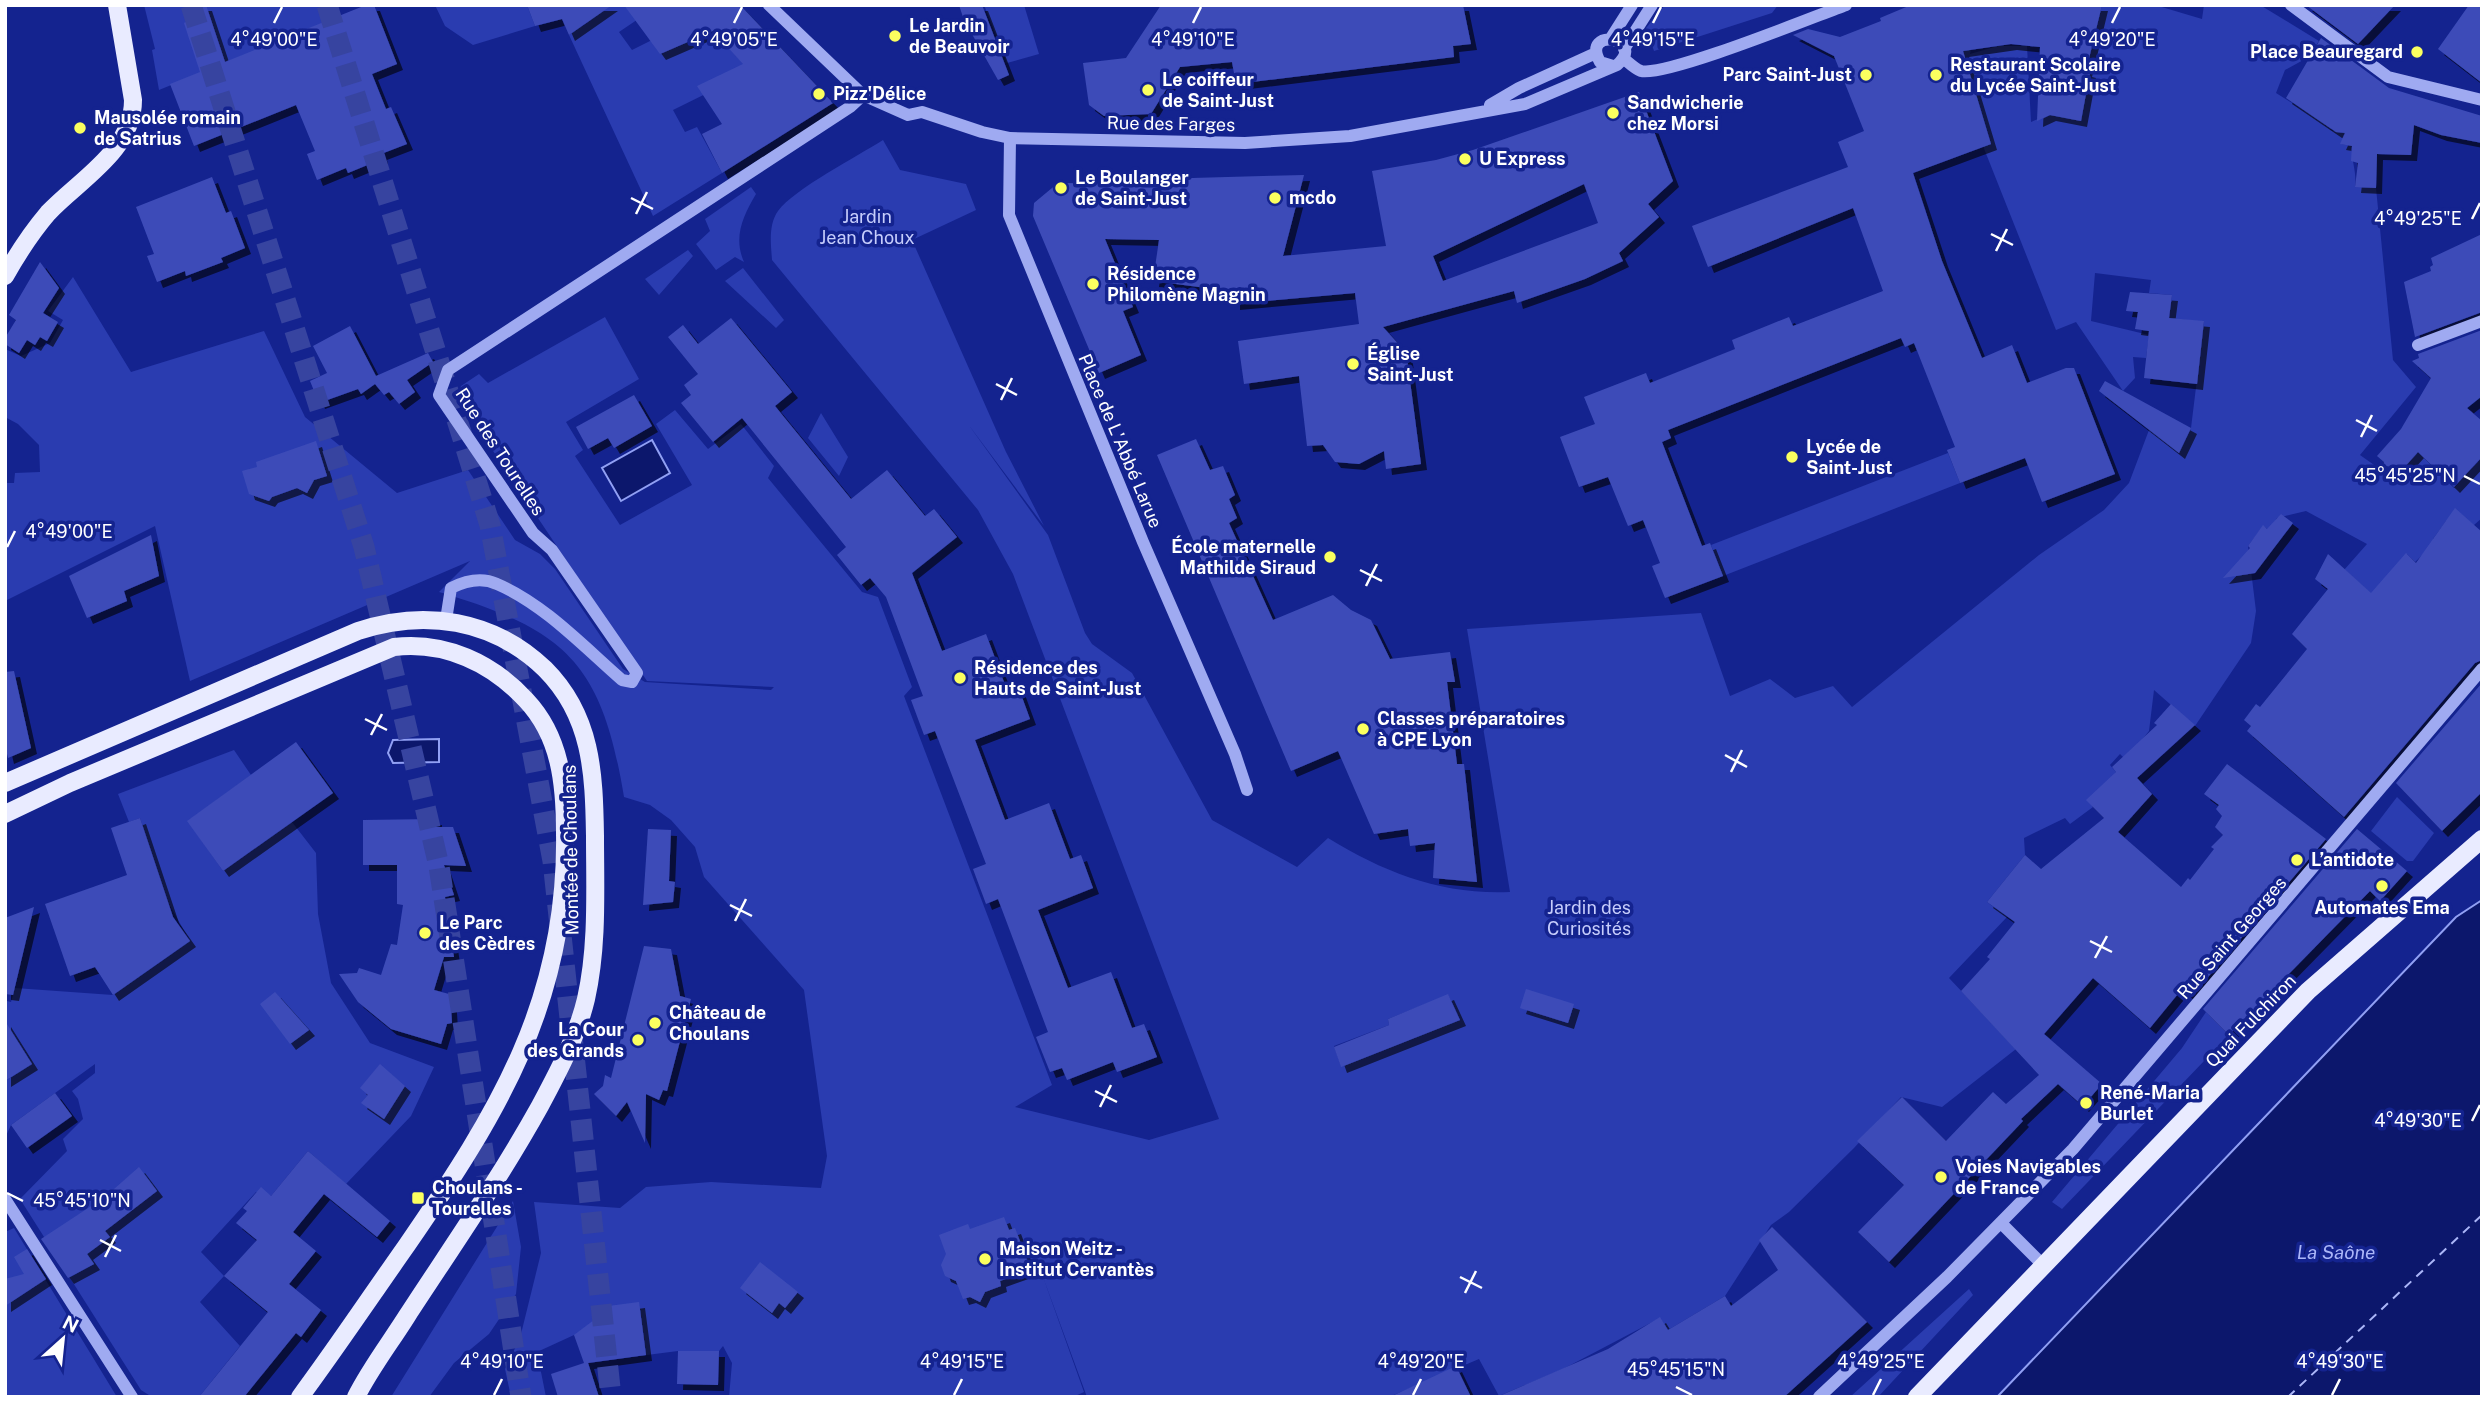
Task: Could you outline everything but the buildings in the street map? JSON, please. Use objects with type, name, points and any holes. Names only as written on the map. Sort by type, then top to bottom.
[{"type":"main road","points":[[5,276],[37,226],[116,149],[127,131],[133,115],[133,100],[117,5]]},
{"type":"main road","name":"Montée de Choulans","points":[[5,783],[358,631],[396,620],[446,620],[490,633],[524,652],[560,685],[581,723],[591,752],[595,796],[591,973],[582,1014],[569,1047],[526,1131],[356,1397]]},
{"type":"main road","name":"Montée de Choulans","points":[[5,814],[70,783],[394,648],[430,647],[472,659],[506,681],[532,706],[546,727],[561,769],[566,857],[555,948],[538,1014],[510,1080],[481,1134],[300,1397]]},
{"type":"main road","name":"Quai Fulchiron","points":[[1917,1397],[2308,991],[2482,839]]},
{"type":"street","name":"Rue des Farges","points":[[769,5],[863,95],[908,115],[922,112],[982,132],[1010,138],[1245,143],[1350,136],[1484,109],[1525,104],[1620,58]]},
{"type":"street","points":[[1632,5],[1611,38],[1599,44],[1596,53],[1600,62],[1620,58],[1641,71],[1659,70],[1722,51],[1846,5]]},
{"type":"street","points":[[1620,58],[1652,5]]},
{"type":"street","points":[[2291,5],[2388,77],[2482,100]]},
{"type":"street","points":[[1611,38],[1619,41],[1620,58]]},
{"type":"street","name":"Rue des Farges","points":[[1484,109],[1519,88],[1596,53]]},
{"type":"street","name":"Rue des Tourelles","points":[[446,620],[451,589],[466,580],[496,582],[551,618],[622,680],[632,682],[637,673],[552,550],[533,533],[439,395],[447,370],[850,107],[863,95]]},
{"type":"street","name":"Place de L'Abbé Larue","points":[[1010,138],[1009,215],[1112,468],[1235,754],[1247,790]]},
{"type":"street","points":[[2418,345],[2482,321]]},
{"type":"street","name":"Rue Saint Georges","points":[[1819,1397],[2001,1223],[2089,1131],[2482,669]]},
{"type":"street","points":[[5,1199],[132,1397]]},
{"type":"street","points":[[2001,1223],[2044,1266]]},
{"type":"green space","points":[[144,5],[322,5],[328,21],[159,90],[152,50],[155,49]]},
{"type":"green space","points":[[435,5],[527,5],[535,26],[473,45],[445,26]]},
{"type":"green space","points":[[577,5],[659,5],[619,32],[632,50],[660,36],[717,28],[754,70],[673,110],[685,132],[697,127],[722,173],[653,216],[569,35],[585,24]]},
{"type":"green space","points":[[984,5],[1024,5],[1039,54],[1007,63]]},
{"type":"green space","points":[[1665,5],[1778,5],[1772,13],[1654,51],[1646,28]]},
{"type":"green space","points":[[2102,5],[2155,5],[2202,19],[2204,5],[2260,5],[2319,41],[2307,58],[2285,70],[2276,93],[2321,121],[2336,119],[2330,130],[2345,133],[2341,144],[2352,146],[2355,186],[2376,188],[2393,360],[2416,387],[2360,455],[2401,484],[2402,470],[2418,452],[2454,488],[2482,457],[2482,518],[2474,525],[2457,528],[2446,521],[2433,539],[2436,542],[2415,562],[2407,554],[2395,621],[2344,570],[2367,544],[2306,511],[2277,518],[2269,530],[2263,526],[2248,546],[2256,611],[2251,643],[2195,726],[2154,690],[2149,731],[2126,760],[2120,754],[2110,765],[2116,772],[2093,807],[2070,824],[2065,818],[2024,838],[2025,855],[1987,902],[2007,917],[1949,978],[2016,1049],[1942,1107],[1901,1097],[1789,1212],[1771,1225],[1725,1296],[1668,1330],[1660,1318],[1563,1369],[1499,1396],[1479,1359],[1389,1397],[1087,1397],[1043,1277],[1084,1392],[1073,1397],[729,1397],[732,1363],[723,1346],[719,1351],[678,1351],[608,1360],[574,1335],[537,1352],[546,1397],[511,1397],[505,1369],[520,1338],[541,1253],[534,1202],[620,1208],[646,1187],[711,1182],[821,1188],[827,1156],[804,990],[704,877],[695,847],[671,820],[650,805],[624,797],[604,714],[590,684],[571,659],[548,638],[519,621],[439,592],[470,561],[190,681],[155,526],[5,601],[5,483],[14,483],[15,473],[40,472],[39,445],[18,424],[5,417],[5,349],[21,356],[50,343],[63,320],[48,311],[73,277],[131,372],[264,331],[305,417],[397,493],[468,470],[515,540],[540,554],[555,569],[623,669],[645,682],[771,690],[774,687],[647,681],[457,397],[461,386],[479,374],[488,383],[605,317],[639,379],[566,422],[583,450],[575,456],[620,525],[692,485],[656,424],[675,410],[708,449],[741,424],[774,466],[768,478],[862,592],[878,597],[912,687],[904,696],[1052,1085],[1015,1107],[1149,1140],[1219,1119],[1013,574],[978,510],[772,260],[771,229],[778,211],[812,183],[883,140],[900,170],[966,184],[976,210],[912,240],[1006,452],[1044,526],[968,424],[1048,535],[1085,633],[1092,644],[1132,673],[1212,820],[1297,867],[1328,838],[1371,862],[1415,879],[1461,890],[1510,892],[1467,629],[1701,613],[1730,696],[1770,679],[1795,698],[1833,686],[1852,707],[2039,555],[2104,510],[2129,483],[2149,430],[2179,452],[2191,428],[2204,322],[2169,318],[2172,295],[2149,293],[2151,280],[2095,273],[2091,321],[2149,335],[2146,358],[2133,357],[2135,378],[2123,391],[2076,322],[2056,330],[1983,146],[1991,143],[1962,47],[1972,45],[1970,54],[1998,46],[2027,46],[2031,122],[2057,111],[2086,71]],"holes":[[[1448,995],[1460,1019],[1341,1066],[1334,1046],[1389,1025],[1388,1019]]]},
{"type":"green space","points":[[751,187],[756,194],[741,227],[739,244],[744,262],[735,257],[716,270],[696,244],[710,231],[705,219]]},
{"type":"green space","points":[[688,250],[693,256],[659,295],[645,279]]},
{"type":"green space","points":[[743,268],[784,320],[776,328],[725,281]]},
{"type":"green space","points":[[821,413],[848,457],[839,476],[808,438]]},
{"type":"green space","points":[[1948,453],[1960,483],[1723,576],[1711,545]]},
{"type":"green space","points":[[234,750],[251,775],[188,821],[223,871],[292,822],[316,853],[318,914],[331,983],[370,1043],[434,1067],[411,1116],[346,1184],[308,1151],[271,1196],[256,1192],[201,1252],[224,1276],[200,1302],[240,1346],[199,1397],[152,1397],[141,1390],[20,1199],[67,1151],[63,1139],[83,1119],[78,1099],[72,1091],[95,1073],[95,1064],[11,1125],[5,1138],[5,1081],[32,1064],[13,1034],[5,1038],[7,1001],[11,1002],[15,988],[113,995],[190,941],[169,904],[140,818],[129,822],[118,794]]},
{"type":"green space","points":[[2397,797],[2434,833],[2413,861],[2407,861],[2371,831]]},
{"type":"green space","points":[[2206,1012],[2229,1035],[2062,1209],[2052,1202],[2182,1048]]},
{"type":"green space","points":[[513,1201],[521,1247],[516,1294],[489,1334],[454,1363],[429,1397],[391,1397]]},
{"type":"green space","points":[[14,1228],[117,1397],[5,1397],[5,1232]]},
{"type":"green space","points":[[1969,1289],[1973,1295],[1878,1397],[1850,1397]]},
{"type":"water","points":[[652,440],[670,473],[621,501],[602,468]]},
{"type":"water","points":[[439,739],[439,762],[393,763],[388,753],[393,740]]},
{"type":"water","name":"La Saône","points":[[2482,900],[2482,1397],[1997,1397],[2456,917]]},
{"type":"ferry route","points":[[2288,1397],[2482,1215]]},
{"type":"tunnel","points":[[191,5],[364,547],[439,866],[521,1397]]},
{"type":"tunnel","points":[[327,5],[490,525],[553,861],[611,1397]]},
{"type":"place","name":"Le Jardin de Beauvoir","points":[[895,36]]},
{"type":"place","name":"Place Beauregard","points":[[2417,52]]},
{"type":"place","name":"Parc Saint-Just","points":[[1866,75]]},
{"type":"place","name":"Restaurant Scolaire du Lycée Saint-Just","points":[[1936,75]]},
{"type":"place","name":"Le coiffeur de Saint-Just","points":[[1148,90]]},
{"type":"place","name":"Pizz'Délice","points":[[819,94]]},
{"type":"place","name":"Sandwicherie chez Morsi","points":[[1613,113]]},
{"type":"place","name":"Mausolée romain de Satrius","points":[[80,128]]},
{"type":"place","name":"U Express","points":[[1465,159]]},
{"type":"place","name":"Le Boulanger de Saint-Just","points":[[1061,188]]},
{"type":"place","name":"mcdo","points":[[1275,198]]},
{"type":"place","name":"Résidence Philomène Magnin","points":[[1093,284]]},
{"type":"place","name":"Église Saint-Just","points":[[1353,364]]},
{"type":"place","name":"Lycée de Saint-Just","points":[[1792,457]]},
{"type":"place","name":"École maternelle Mathilde Siraud","points":[[1330,557]]},
{"type":"place","name":"Résidence des Hauts de Saint-Just","points":[[960,678]]},
{"type":"place","name":"Classes préparatoires à CPE Lyon","points":[[1363,729]]},
{"type":"place","name":"L’antidote","points":[[2297,860]]},
{"type":"place","name":"Automates Ema","points":[[2382,886]]},
{"type":"place","name":"Le Parc des Cèdres","points":[[425,933]]},
{"type":"place","name":"Château de Choulans","points":[[655,1023]]},
{"type":"place","name":"La Cour des Grands","points":[[638,1040]]},
{"type":"place","name":"René-Maria Burlet","points":[[2086,1103]]},
{"type":"place","name":"Voies Navigables de France","points":[[1941,1177]]},
{"type":"place","name":"Choulans - Tourelles","points":[[418,1198]]},
{"type":"place","name":"Maison Weitz - Institut Cervantès","points":[[985,1259]]},
{"type":"park label","name":"Jardin Jean Choux","points":[[867,227]]},
{"type":"park label","name":"Jardin des Curiosités","points":[[1589,918]]}]
